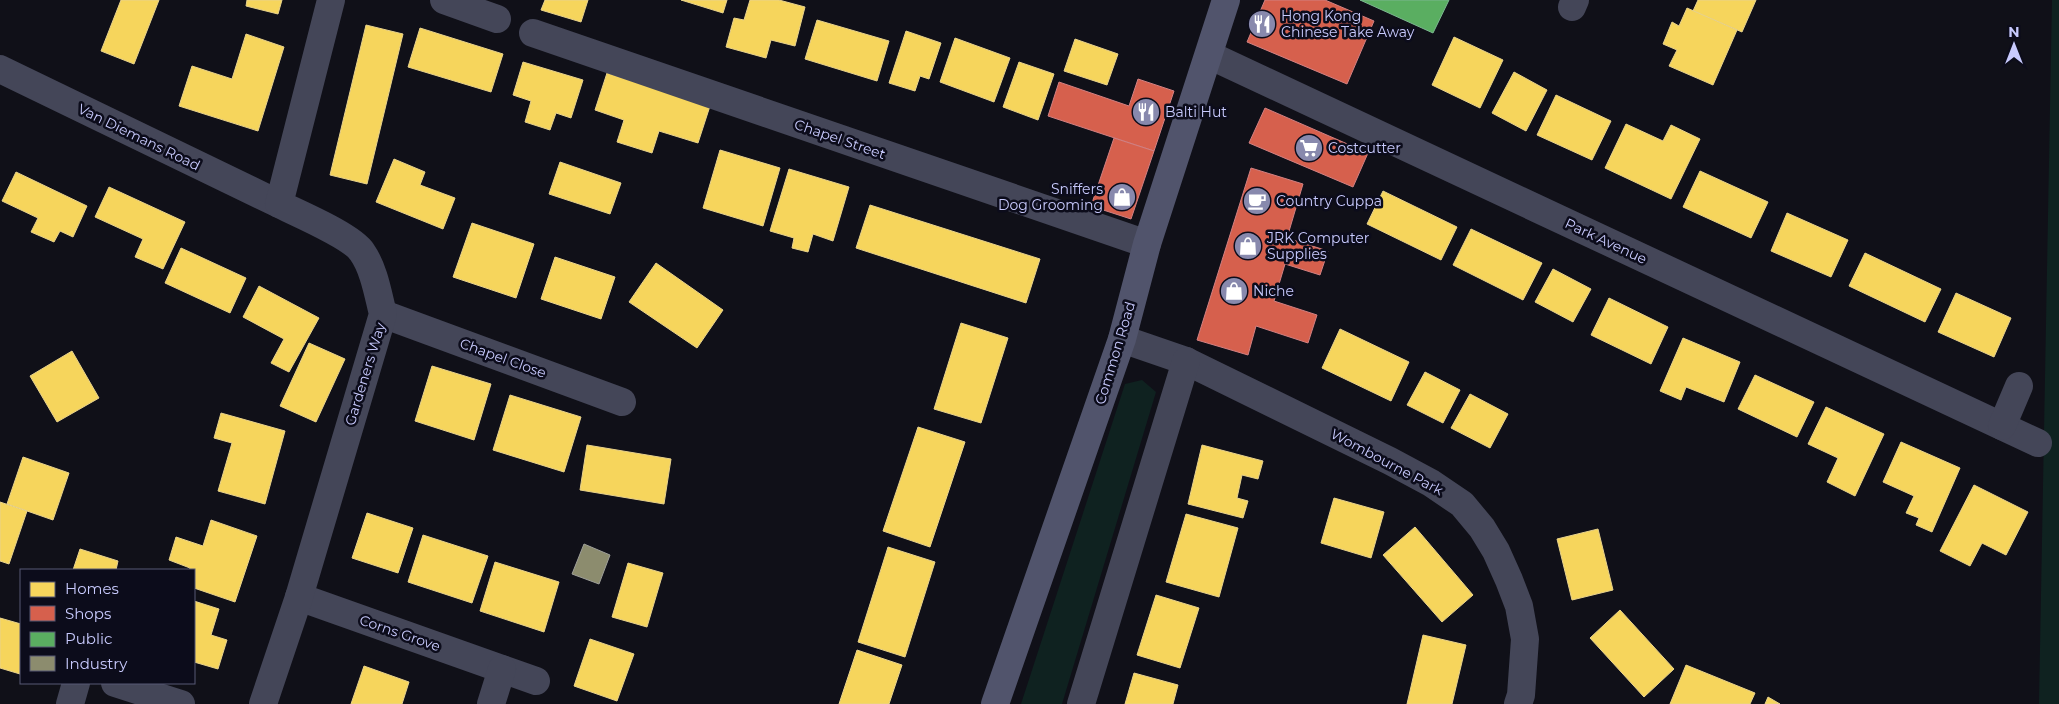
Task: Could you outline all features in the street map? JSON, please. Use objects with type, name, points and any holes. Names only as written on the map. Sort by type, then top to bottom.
[{"type":"street","points":[[279,204],[331,0]]},
{"type":"street","points":[[444,0],[497,19]]},
{"type":"street","name":"Common Road","points":[[995,704],[1122,339],[1147,244],[1226,0]]},
{"type":"street","name":"Chapel Street","points":[[532,33],[1147,244]]},
{"type":"street","name":"Park Avenue","points":[[1209,55],[2038,443]]},
{"type":"street","name":"Van Diemans Road","points":[[0,69],[279,204]]},
{"type":"street","name":"Gardeners Way","points":[[263,704],[299,597],[384,314],[362,250],[338,233],[279,204]]},
{"type":"street","name":"Chapel Close","points":[[384,314],[622,402]]},
{"type":"street","name":"Wombourne Park","points":[[1122,339],[1186,361],[1390,461],[1431,483],[1462,504],[1482,528],[1496,551],[1510,580],[1519,606],[1525,639],[1527,701]]},
{"type":"street","points":[[1080,704],[1186,361]]},
{"type":"street","points":[[2002,426],[2019,386]]},
{"type":"street","name":"Corns Grove","points":[[299,597],[536,681]]},
{"type":"street","points":[[491,704],[502,669]]},
{"type":"street","points":[[70,704],[76,684]]},
{"type":"street","points":[[118,684],[181,704]]},
{"type":"green space","points":[[2052,0],[2059,0],[2059,704],[2039,704]]},
{"type":"green space","points":[[1142,380],[1156,392],[1062,704],[1021,704],[1125,384]]},
{"type":"building: Homes","points":[[121,0],[159,0],[134,64],[101,51]]},
{"type":"building: Homes","points":[[247,0],[282,0],[278,14],[246,6]]},
{"type":"building: Homes","points":[[545,0],[588,0],[581,22],[541,10]]},
{"type":"building: Homes","points":[[681,0],[727,0],[723,13]]},
{"type":"building: Homes","points":[[750,0],[779,0],[805,7],[795,46],[771,40],[766,58],[726,47],[734,18],[744,20]]},
{"type":"building: Homes","points":[[1698,0],[1756,0],[1742,32],[1693,11]]},
{"type":"building: Homes","points":[[1687,8],[1737,30],[1713,85],[1669,66],[1677,50],[1663,44],[1672,22],[1679,26]]},
{"type":"building: Homes","points":[[817,20],[889,41],[877,81],[805,59]]},
{"type":"building: Homes","points":[[366,25],[403,34],[367,184],[330,175]]},
{"type":"building: Homes","points":[[420,28],[503,54],[491,92],[408,67]]},
{"type":"building: Homes","points":[[906,31],[941,43],[929,79],[920,76],[915,91],[889,83]]},
{"type":"building: Homes","points":[[246,34],[284,47],[258,131],[179,106],[192,66],[232,79]]},
{"type":"building: Homes","points":[[1454,37],[1503,60],[1480,108],[1432,85]]},
{"type":"building: Homes","points":[[955,38],[1010,58],[994,102],[940,82]]},
{"type":"building: Homes","points":[[1075,39],[1118,54],[1107,85],[1064,71]]},
{"type":"building: Homes","points":[[523,62],[583,80],[571,118],[556,113],[550,130],[525,122],[531,101],[513,95]]},
{"type":"building: Homes","points":[[1019,62],[1054,74],[1038,120],[1003,107]]},
{"type":"building: Homes","points":[[1514,72],[1547,90],[1526,131],[1492,113]]},
{"type":"building: Homes","points":[[607,73],[710,106],[698,143],[659,131],[652,153],[617,142],[624,120],[595,110]]},
{"type":"building: Homes","points":[[1556,95],[1611,121],[1592,160],[1537,135]]},
{"type":"building: Homes","points":[[1626,124],[1663,141],[1671,125],[1700,139],[1671,199],[1605,168]]},
{"type":"building: Homes","points":[[720,150],[780,168],[763,226],[703,208]]},
{"type":"building: Homes","points":[[394,159],[425,172],[420,185],[455,198],[443,229],[376,202]]},
{"type":"building: Homes","points":[[560,162],[621,183],[610,214],[549,194]]},
{"type":"building: Homes","points":[[789,169],[849,187],[833,241],[813,234],[808,252],[792,248],[794,238],[770,231]]},
{"type":"building: Homes","points":[[1700,171],[1768,202],[1751,238],[1683,207]]},
{"type":"building: Homes","points":[[16,172],[87,206],[73,237],[60,231],[54,242],[31,232],[38,218],[2,201]]},
{"type":"building: Homes","points":[[109,187],[185,222],[163,269],[135,257],[143,239],[95,217]]},
{"type":"building: Homes","points":[[1383,191],[1457,227],[1441,260],[1367,224]]},
{"type":"building: Homes","points":[[870,205],[1040,259],[1026,303],[856,248]]},
{"type":"building: Homes","points":[[1787,213],[1848,240],[1831,277],[1771,251]]},
{"type":"building: Homes","points":[[472,223],[534,244],[516,298],[453,277]]},
{"type":"building: Homes","points":[[1471,229],[1542,263],[1523,300],[1453,265]]},
{"type":"building: Homes","points":[[181,248],[246,278],[230,313],[165,283]]},
{"type":"building: Homes","points":[[1865,253],[1941,289],[1925,322],[1849,286]]},
{"type":"building: Homes","points":[[555,257],[615,277],[601,319],[541,299]]},
{"type":"building: Homes","points":[[656,263],[723,310],[697,348],[629,302]]},
{"type":"building: Homes","points":[[1553,269],[1591,289],[1573,322],[1535,302]]},
{"type":"building: Homes","points":[[259,286],[319,318],[289,372],[271,363],[284,339],[243,317]]},
{"type":"building: Homes","points":[[1956,293],[2011,318],[1994,357],[1938,332]]},
{"type":"building: Homes","points":[[1609,298],[1668,327],[1651,364],[1591,335]]},
{"type":"building: Homes","points":[[961,323],[1008,338],[981,423],[934,409]]},
{"type":"building: Homes","points":[[1340,329],[1409,362],[1391,401],[1322,368]]},
{"type":"building: Homes","points":[[1683,338],[1740,362],[1724,402],[1686,387],[1681,400],[1660,391]]},
{"type":"building: Homes","points":[[309,343],[345,359],[316,422],[280,406]]},
{"type":"building: Homes","points":[[72,351],[99,398],[57,422],[30,376]]},
{"type":"building: Homes","points":[[432,366],[491,384],[474,440],[415,421]]},
{"type":"building: Homes","points":[[1425,372],[1460,390],[1443,423],[1407,405]]},
{"type":"building: Homes","points":[[1755,375],[1814,402],[1797,437],[1738,409]]},
{"type":"building: Homes","points":[[1470,394],[1508,414],[1490,448],[1451,428]]},
{"type":"building: Homes","points":[[510,395],[581,417],[564,472],[493,450]]},
{"type":"building: Homes","points":[[1826,407],[1884,434],[1855,496],[1827,482],[1838,458],[1808,444]]},
{"type":"building: Homes","points":[[221,413],[285,431],[265,504],[218,491],[232,443],[214,438]]},
{"type":"building: Homes","points":[[918,427],[965,442],[930,547],[883,531]]},
{"type":"building: Homes","points":[[1901,442],[1960,468],[1932,532],[1916,525],[1919,518],[1906,513],[1914,496],[1883,482]]},
{"type":"building: Homes","points":[[587,445],[671,459],[664,504],[580,490]]},
{"type":"building: Homes","points":[[1202,445],[1263,461],[1258,479],[1242,475],[1237,498],[1248,501],[1243,518],[1188,504]]},
{"type":"building: Homes","points":[[23,457],[69,473],[53,520],[7,504]]},
{"type":"building: Homes","points":[[1974,485],[2028,512],[2006,555],[1982,543],[1970,566],[1940,551]]},
{"type":"building: Homes","points":[[1334,498],[1384,512],[1371,558],[1321,543]]},
{"type":"building: Homes","points":[[0,502],[27,511],[9,564],[0,561]]},
{"type":"building: Homes","points":[[367,513],[413,528],[398,573],[352,558]]},
{"type":"building: Homes","points":[[1186,514],[1238,528],[1219,597],[1166,582]]},
{"type":"building: Homes","points":[[211,520],[257,536],[235,602],[195,588],[195,569],[190,569],[169,560],[176,537],[203,546]]},
{"type":"building: Homes","points":[[1415,527],[1473,595],[1442,622],[1383,555]]},
{"type":"building: Homes","points":[[1598,529],[1613,590],[1572,600],[1557,539]]},
{"type":"building: Homes","points":[[423,535],[488,556],[472,603],[408,582]]},
{"type":"building: Homes","points":[[888,547],[935,562],[905,657],[858,642]]},
{"type":"building: Homes","points":[[80,549],[118,561],[116,569],[73,569]]},
{"type":"building: Homes","points":[[495,562],[559,582],[544,632],[480,611]]},
{"type":"building: Homes","points":[[628,563],[663,573],[647,627],[612,617]]},
{"type":"building: Homes","points":[[1156,595],[1199,608],[1180,668],[1137,655]]},
{"type":"building: Homes","points":[[195,601],[219,609],[211,635],[227,640],[218,669],[195,662]]},
{"type":"building: Homes","points":[[1620,610],[1674,669],[1644,697],[1590,638]]},
{"type":"building: Homes","points":[[0,618],[20,624],[20,674],[0,668]]},
{"type":"building: Homes","points":[[1423,635],[1466,645],[1452,704],[1407,704]]},
{"type":"building: Homes","points":[[590,639],[634,654],[617,701],[574,686]]},
{"type":"building: Homes","points":[[857,650],[902,665],[889,704],[839,704]]},
{"type":"building: Homes","points":[[1686,665],[1755,693],[1750,704],[1670,704]]},
{"type":"building: Homes","points":[[364,666],[409,682],[402,704],[351,704]]},
{"type":"building: Homes","points":[[1134,673],[1178,685],[1173,704],[1125,704]]},
{"type":"building: Homes","points":[[1768,697],[1780,704],[1765,704]]},
{"type":"building: Shops","points":[[1265,0],[1325,0],[1374,21],[1347,84],[1247,42]]},
{"type":"building: Shops","points":[[1138,79],[1174,91],[1154,151],[1048,116],[1059,82],[1129,106]]},
{"type":"building: Shops","name":"Costcutter","points":[[1265,108],[1368,153],[1353,187],[1249,143]]},
{"type":"building: Shops","points":[[1114,138],[1154,151],[1131,219],[1091,206]]},
{"type":"building: Shops","points":[[1251,168],[1303,184],[1287,238],[1328,251],[1320,275],[1285,264],[1274,301],[1317,315],[1308,343],[1256,326],[1248,355],[1197,340]]},
{"type":"building: Public","points":[[1360,0],[1449,0],[1433,33]]},
{"type":"building: Industry","points":[[584,544],[610,555],[599,584],[572,574]]},
{"type":"place","name":"Hong Kong Chinese Take Away","points":[[1262,24]]},
{"type":"place","name":"Balti Hut","points":[[1146,112]]},
{"type":"place","name":"Costcutter","points":[[1309,148]]},
{"type":"place","name":"Sniffers Dog Grooming","points":[[1122,197]]},
{"type":"place","name":"Country Cuppa","points":[[1257,201]]},
{"type":"place","name":"JRK Computer Supplies","points":[[1248,246]]},
{"type":"place","name":"Niche","points":[[1234,291]]}]
